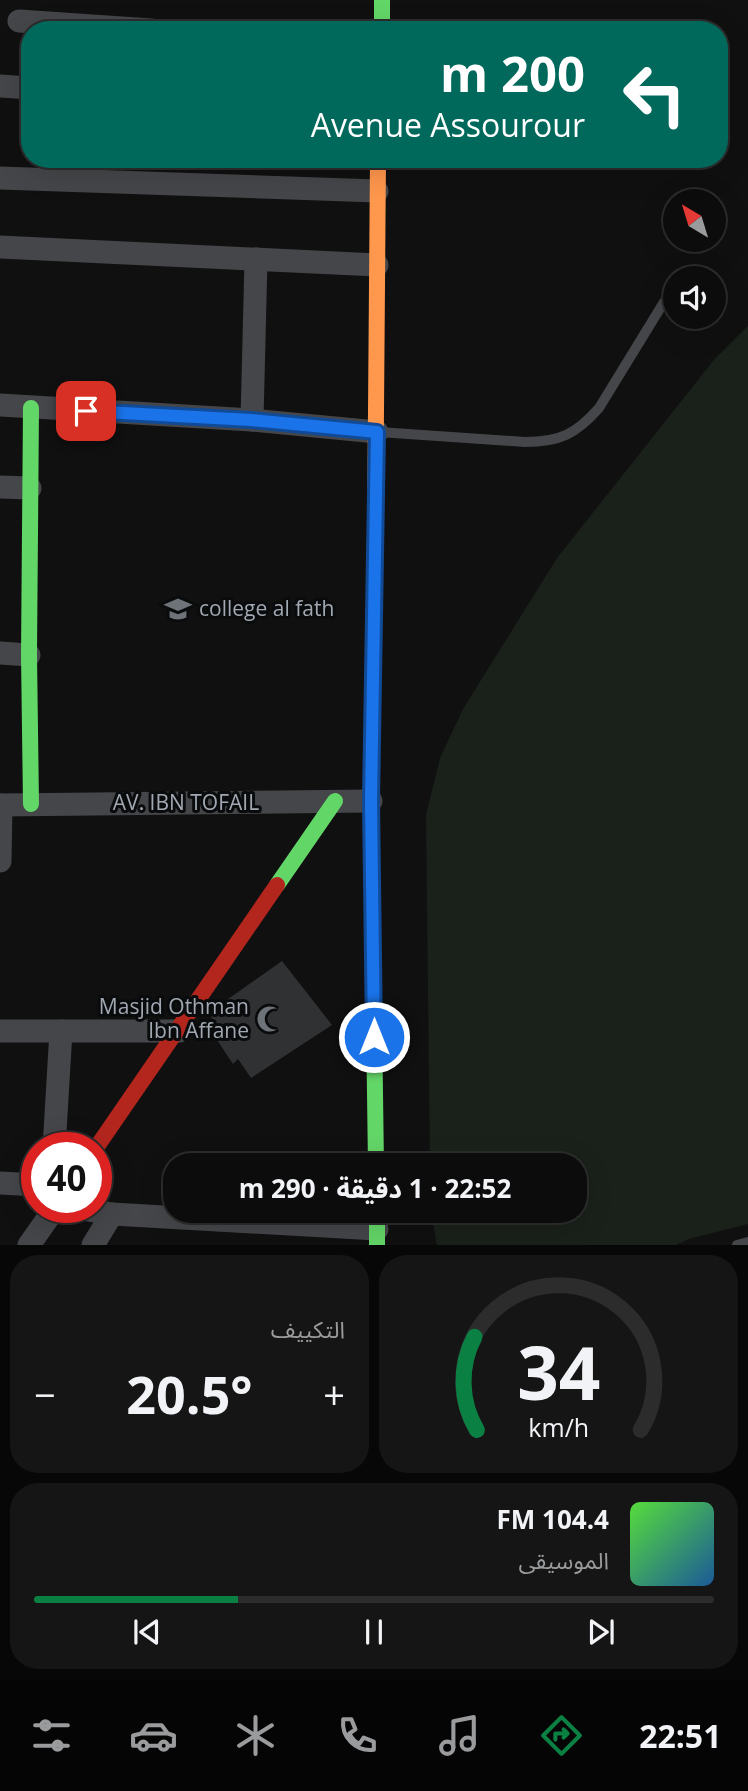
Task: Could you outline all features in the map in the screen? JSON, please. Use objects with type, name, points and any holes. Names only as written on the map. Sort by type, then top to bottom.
[{"type":"street","points":[[382,0],[382,21]]},
{"type":"street","points":[[0,86],[21,87]]},
{"type":"street","points":[[376,1153],[371,801],[378,168]]},
{"type":"street","points":[[0,178],[377,191]]},
{"type":"street","points":[[0,247],[377,265]]},
{"type":"street","points":[[251,420],[256,260]]},
{"type":"street","points":[[0,405],[251,420],[377,432]]},
{"type":"street","points":[[31,408],[31,804]]},
{"type":"street","points":[[0,487],[30,488]]},
{"type":"street","points":[[0,653],[29,655]]},
{"type":"street","points":[[107,1132],[335,801]]},
{"type":"street","name":"AV. IBN TOFAIL","points":[[0,805],[371,801]]},
{"type":"street","points":[[0,805],[0,861]]},
{"type":"street","points":[[0,1031],[179,1031]]},
{"type":"street","points":[[55,1132],[61,1031]]},
{"type":"street","points":[[0,1183],[21,1184]]},
{"type":"street","points":[[112,1214],[377,1228]]},
{"type":"street","points":[[29,1245],[44,1223]]},
{"type":"street","points":[[93,1245],[106,1223]]},
{"type":"lane","points":[[377,432],[525,442],[546,442],[567,436],[585,424],[599,408],[663,304]]},
{"type":"lane","points":[[737,1245],[748,1242]]},
{"type":"shaded area","points":[[748,326],[748,1224],[689,1239],[676,1245],[437,1245],[433,1223],[587,1223],[587,1153],[430,1153],[426,815],[440,758],[463,709],[557,558],[713,361]]},
{"type":"building","name":"Masjid Othman Ibn Affane","points":[[282,961],[332,1025],[251,1078],[238,1059],[233,1064],[213,1034],[220,1029],[210,1015],[214,1009]]},
{"type":"traffic: fast","points":[[382,0],[382,21]]},
{"type":"traffic: fast","points":[[31,408],[31,804]]},
{"type":"traffic: fast","points":[[375,537],[371,801],[376,1153]]},
{"type":"traffic: fast","points":[[277,885],[335,801]]},
{"type":"traffic: fast","points":[[377,1223],[377,1245]]},
{"type":"traffic: slow","points":[[375,537],[378,168]]},
{"type":"traffic: jam","points":[[107,1132],[277,885]]},
{"type":"place","name":"college al fath","points":[[178,609]]},
{"type":"place","name":"Masjid Othman Ibn Affane","points":[[270,1019]]},
{"type":"route","points":[[86,411],[251,420],[377,432],[371,801],[374,1037]]}]
